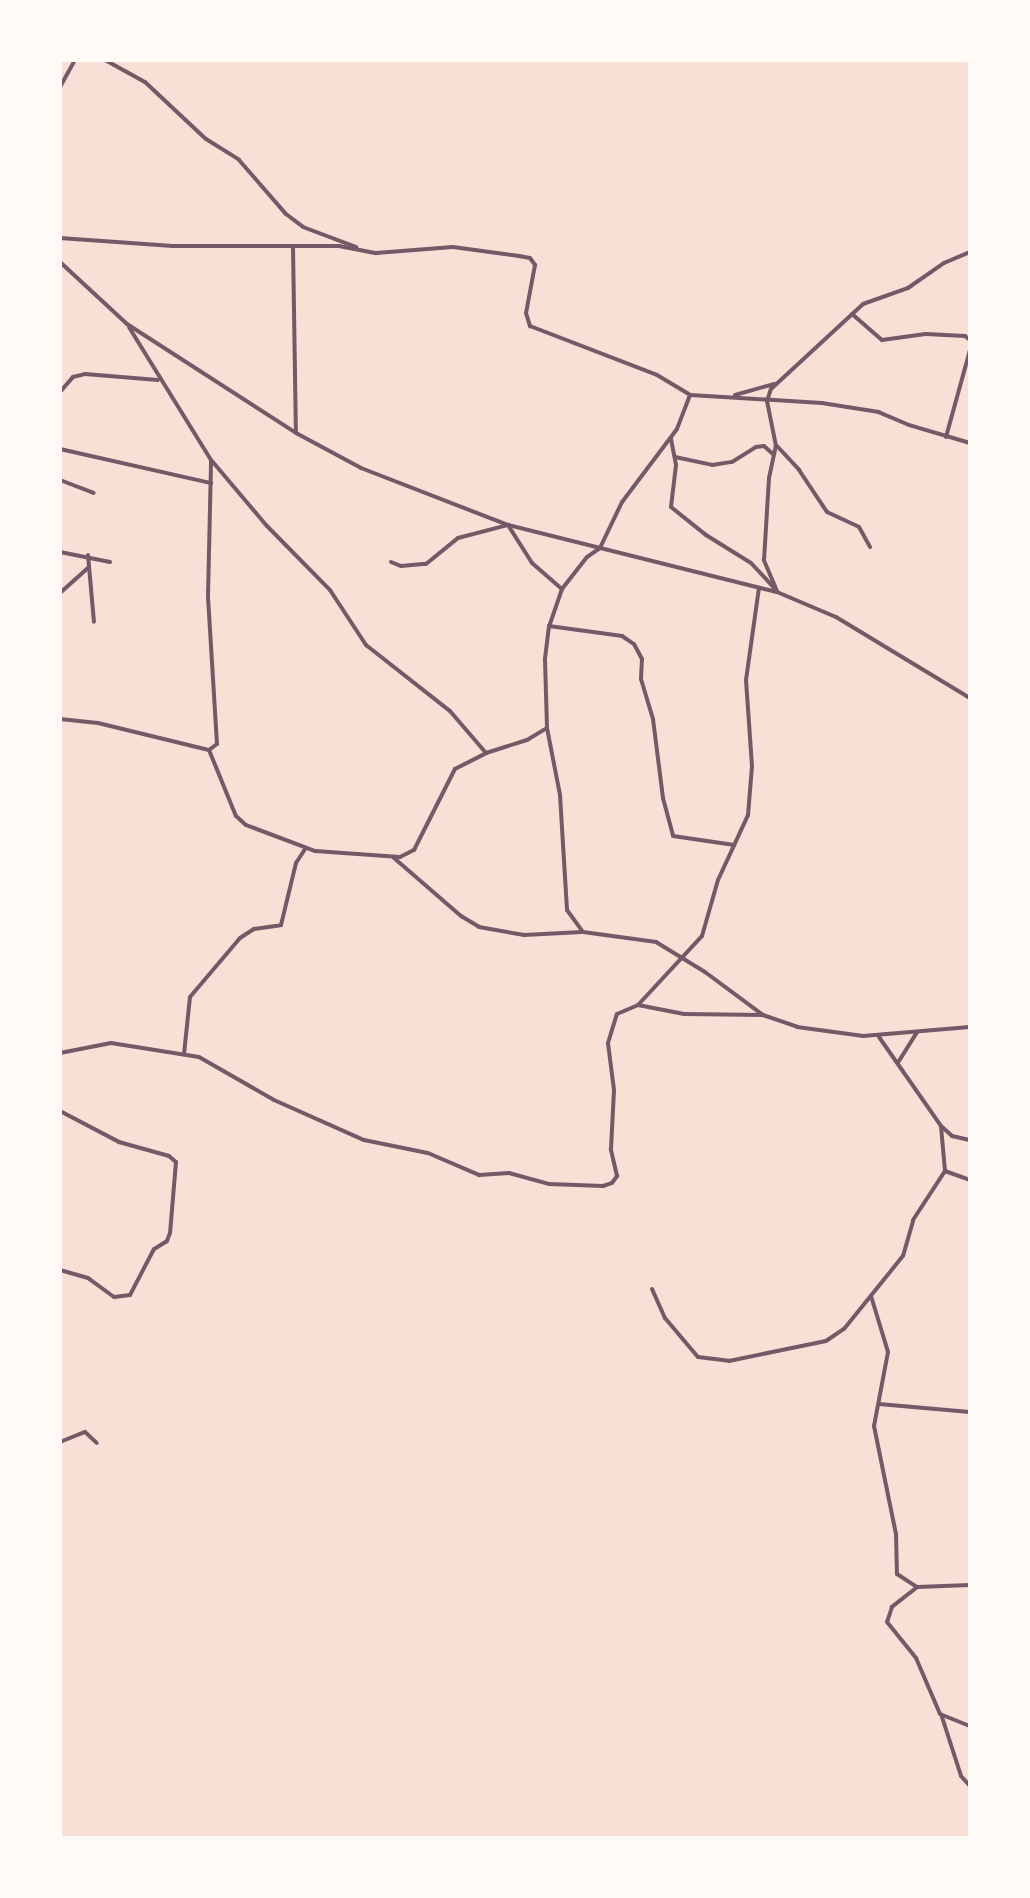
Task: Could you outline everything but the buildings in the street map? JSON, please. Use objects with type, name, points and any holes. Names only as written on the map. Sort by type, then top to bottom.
[{"type":"street","points":[[60,87],[75,60]]},
{"type":"street","points":[[105,60],[145,82],[206,139],[238,160],[286,214],[303,227],[367,252]]},
{"type":"street","points":[[60,238],[127,245],[339,246],[367,252],[453,247],[530,258],[535,268],[526,313],[528,324],[540,333],[657,375],[690,395],[822,403],[879,412],[946,437],[970,443]]},
{"type":"street","points":[[293,246],[296,433]]},
{"type":"street","points":[[777,592],[764,560],[768,486],[776,446],[767,401],[774,384],[863,304],[908,288],[944,263],[970,252]]},
{"type":"street","points":[[60,262],[127,324],[296,433],[397,484],[508,525],[777,592],[836,617],[970,698]]},
{"type":"street","points":[[852,314],[882,340],[926,334],[958,335],[970,340]]},
{"type":"street","points":[[127,324],[159,380],[211,460],[267,526],[330,590],[366,645],[450,711],[486,753]]},
{"type":"street","points":[[946,437],[970,350]]},
{"type":"street","points":[[60,392],[73,377],[85,374],[159,380]]},
{"type":"street","points":[[729,396],[774,384]]},
{"type":"street","points":[[583,932],[567,910],[559,785],[547,728],[544,660],[549,626],[562,589],[587,557],[600,548],[622,502],[671,438],[690,395]]},
{"type":"street","points":[[671,438],[675,457],[671,507],[751,563],[777,592]]},
{"type":"street","points":[[776,446],[799,470],[827,512],[859,527],[870,547]]},
{"type":"street","points":[[675,457],[716,465],[732,462],[756,447],[764,447],[774,455]]},
{"type":"street","points":[[60,449],[211,483]]},
{"type":"street","points":[[209,750],[217,744],[208,596],[211,460]]},
{"type":"street","points":[[60,480],[94,493]]},
{"type":"street","points":[[391,562],[401,566],[426,564],[458,538],[508,525]]},
{"type":"street","points":[[508,525],[532,563],[562,589]]},
{"type":"street","points":[[60,552],[88,555],[110,562]]},
{"type":"street","points":[[88,555],[93,622]]},
{"type":"street","points":[[60,593],[90,566]]},
{"type":"street","points":[[60,1053],[111,1043],[184,1054],[208,1061],[274,1100],[364,1140],[428,1153],[478,1174],[509,1173],[549,1184],[603,1186],[612,1183],[617,1176],[610,1149],[614,1101],[608,1034],[617,1014],[638,1005],[706,929],[718,880],[749,807],[752,766],[746,673],[759,588]]},
{"type":"street","points":[[549,626],[622,636],[634,644],[643,664],[641,679],[654,719],[663,798],[672,836],[734,845]]},
{"type":"street","points":[[60,719],[98,723],[209,750]]},
{"type":"street","points":[[209,750],[240,820],[305,849],[393,858],[414,850],[455,769],[486,753],[527,741],[547,728]]},
{"type":"street","points":[[184,1054],[193,992],[240,938],[254,929],[281,925],[296,863],[305,849]]},
{"type":"street","points":[[393,858],[461,916],[479,927],[524,935],[583,932],[650,940],[705,972],[763,1015],[797,1027],[879,1036],[970,1027]]},
{"type":"street","points":[[638,1005],[684,1014],[763,1015]]},
{"type":"street","points":[[899,1061],[917,1032]]},
{"type":"street","points":[[879,1036],[899,1061],[940,1126],[952,1136],[970,1140]]},
{"type":"street","points":[[60,1111],[128,1146],[169,1156],[176,1162],[170,1233],[167,1241],[154,1249],[130,1295],[114,1297],[88,1278],[60,1269]]},
{"type":"street","points":[[652,1289],[665,1318],[694,1354],[729,1361],[826,1341],[844,1329],[903,1256],[913,1220],[945,1171],[940,1126]]},
{"type":"street","points":[[945,1171],[970,1180]]},
{"type":"street","points":[[870,1295],[889,1358],[874,1426],[896,1534],[895,1569],[902,1581],[917,1587],[970,1585]]},
{"type":"street","points":[[879,1404],[970,1412]]},
{"type":"street","points":[[60,1442],[85,1432],[97,1443]]},
{"type":"street","points":[[917,1587],[892,1607],[887,1622],[915,1658],[942,1716],[961,1776],[970,1786]]},
{"type":"street","points":[[942,1716],[970,1726]]}]
